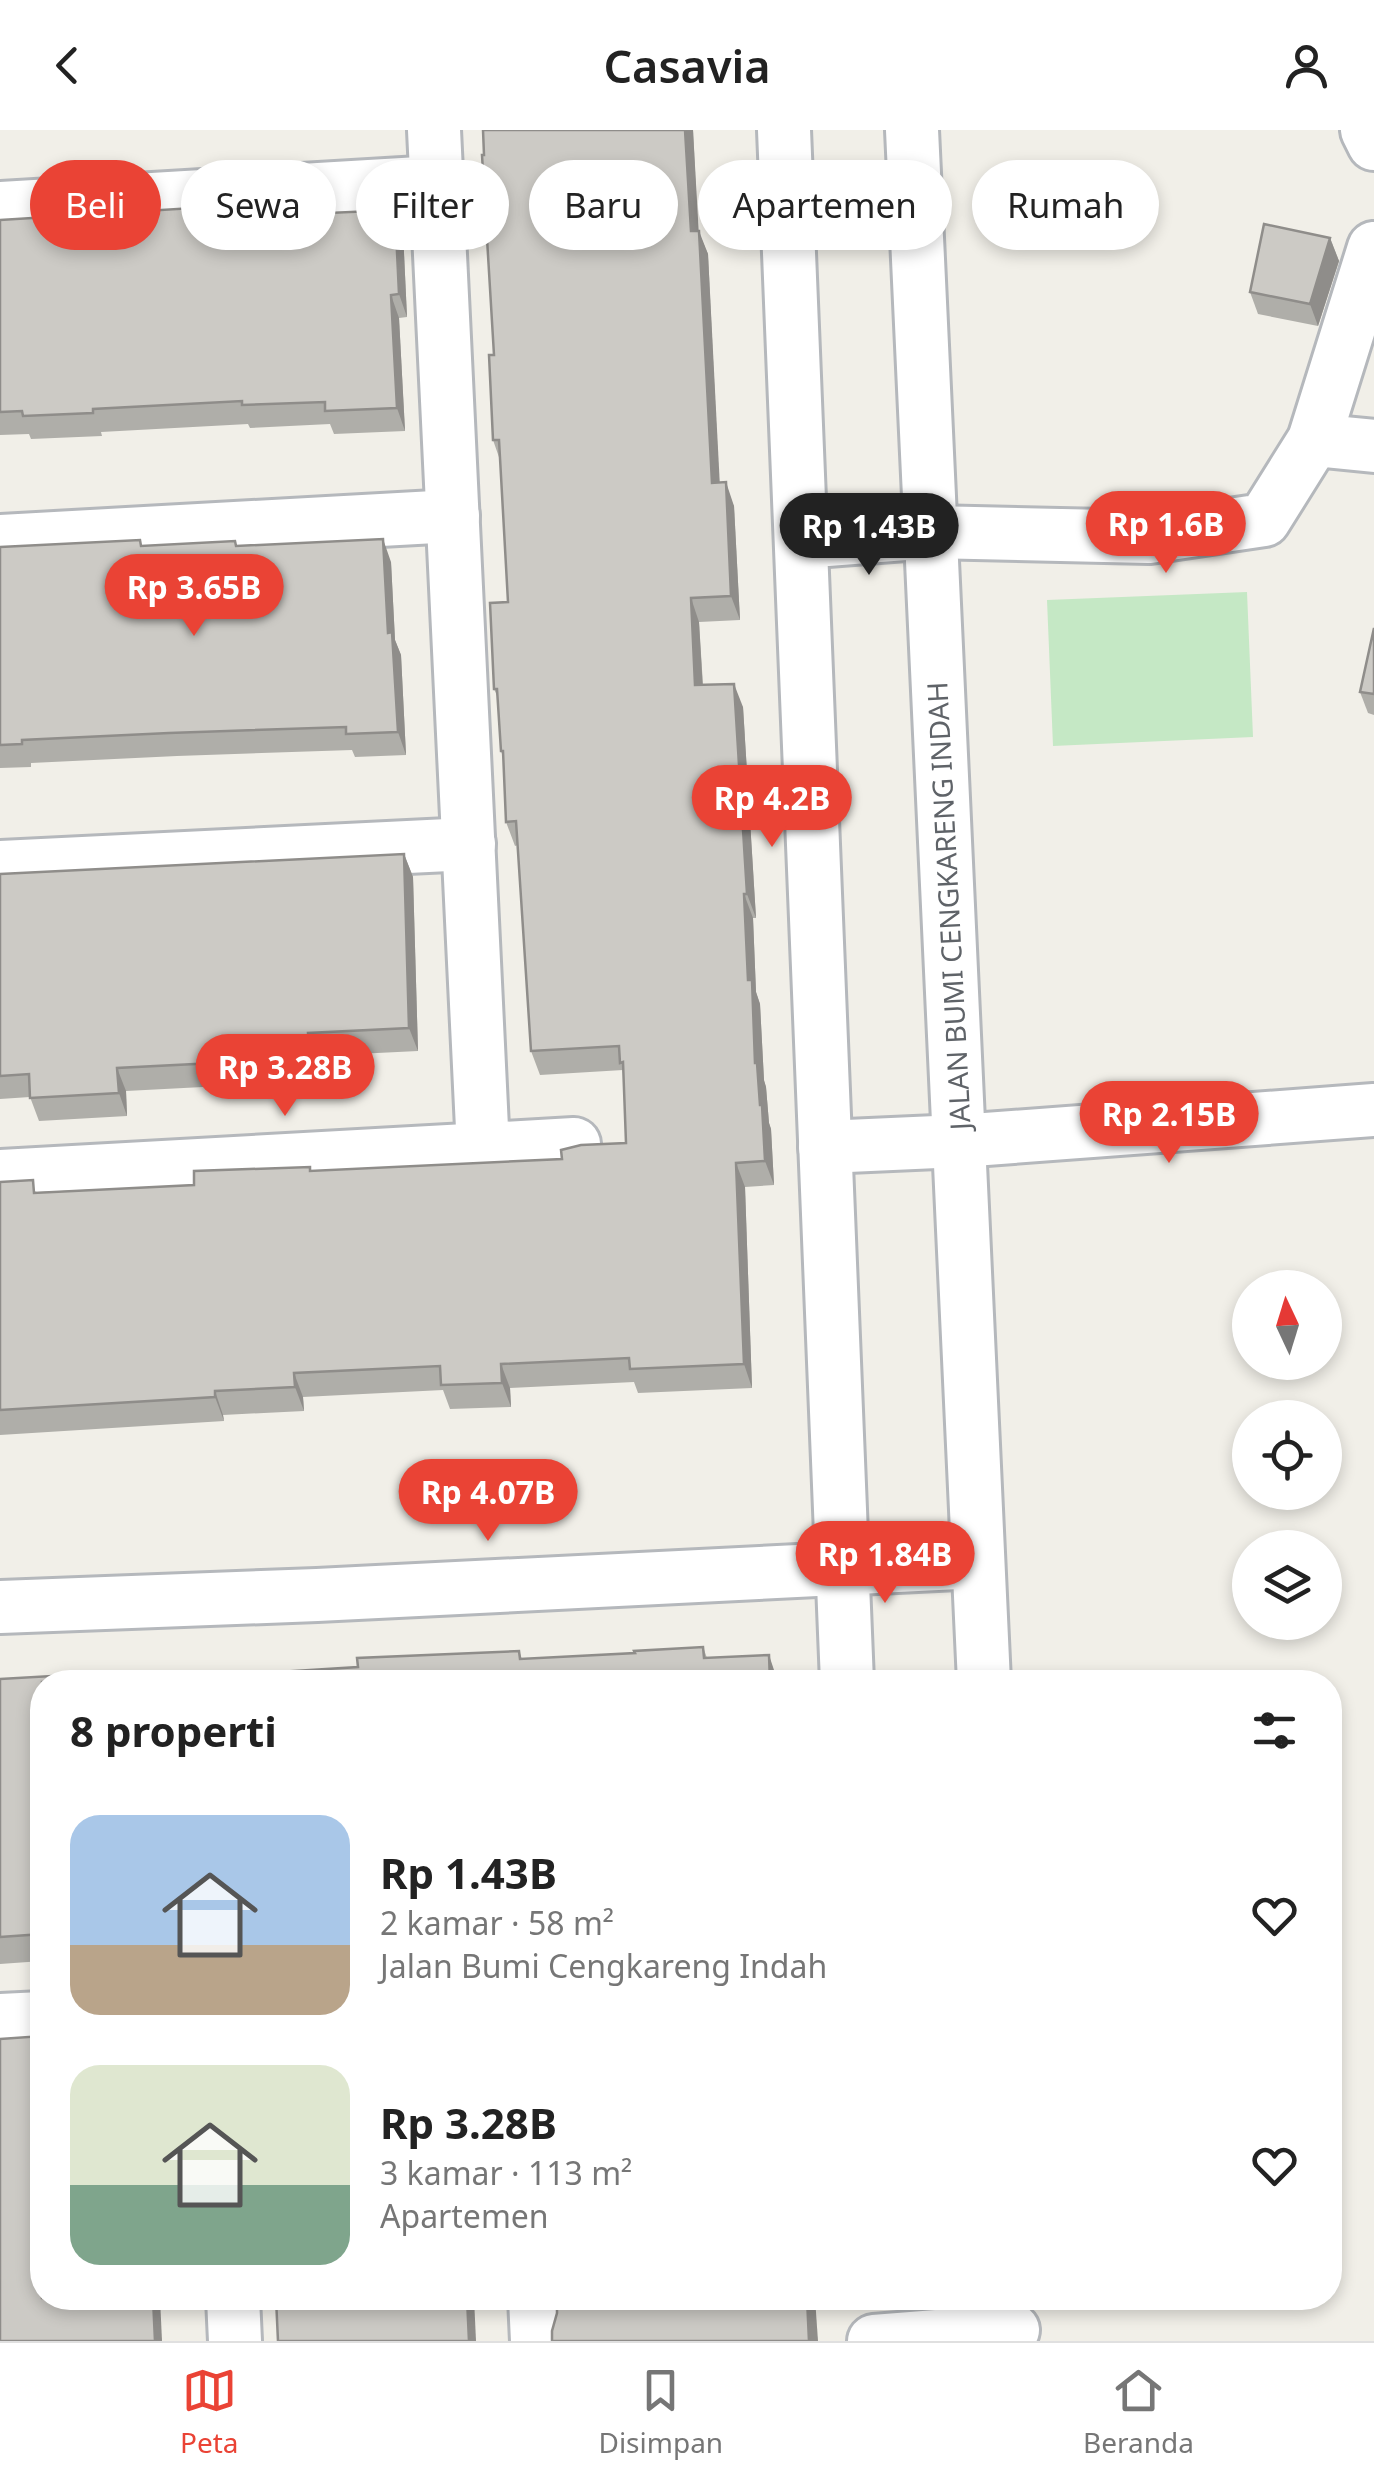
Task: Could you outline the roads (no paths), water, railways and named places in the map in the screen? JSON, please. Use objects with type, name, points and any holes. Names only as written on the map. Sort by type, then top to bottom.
[{"type":"street","points":[[434,130],[436,160]]},
{"type":"street","points":[[784,130],[847,1670]]},
{"type":"street","name":"JALAN BUMI CENGKARENG INDAH","points":[[912,130],[983,1670]]},
{"type":"street","points":[[1366,130],[1374,144]]},
{"type":"street","points":[[0,208],[356,187]]},
{"type":"street","points":[[800,542],[931,532],[1149,537],[1264,520],[1314,440],[1374,248]]},
{"type":"street","points":[[440,250],[483,1149]]},
{"type":"street","points":[[1314,440],[1374,446]]},
{"type":"street","points":[[0,542],[453,516]]},
{"type":"street","points":[[0,867],[469,844]]},
{"type":"street","points":[[825,1147],[1374,1110]]},
{"type":"street","points":[[0,1176],[574,1144]]},
{"type":"street","points":[[0,1607],[978,1562]]},
{"type":"street","points":[[0,2020],[30,2019]]},
{"type":"street","points":[[234,2310],[235,2341]]},
{"type":"street","points":[[536,2310],[537,2341]]},
{"type":"street","points":[[873,2310],[874,2341],[1013,2323]]}]
